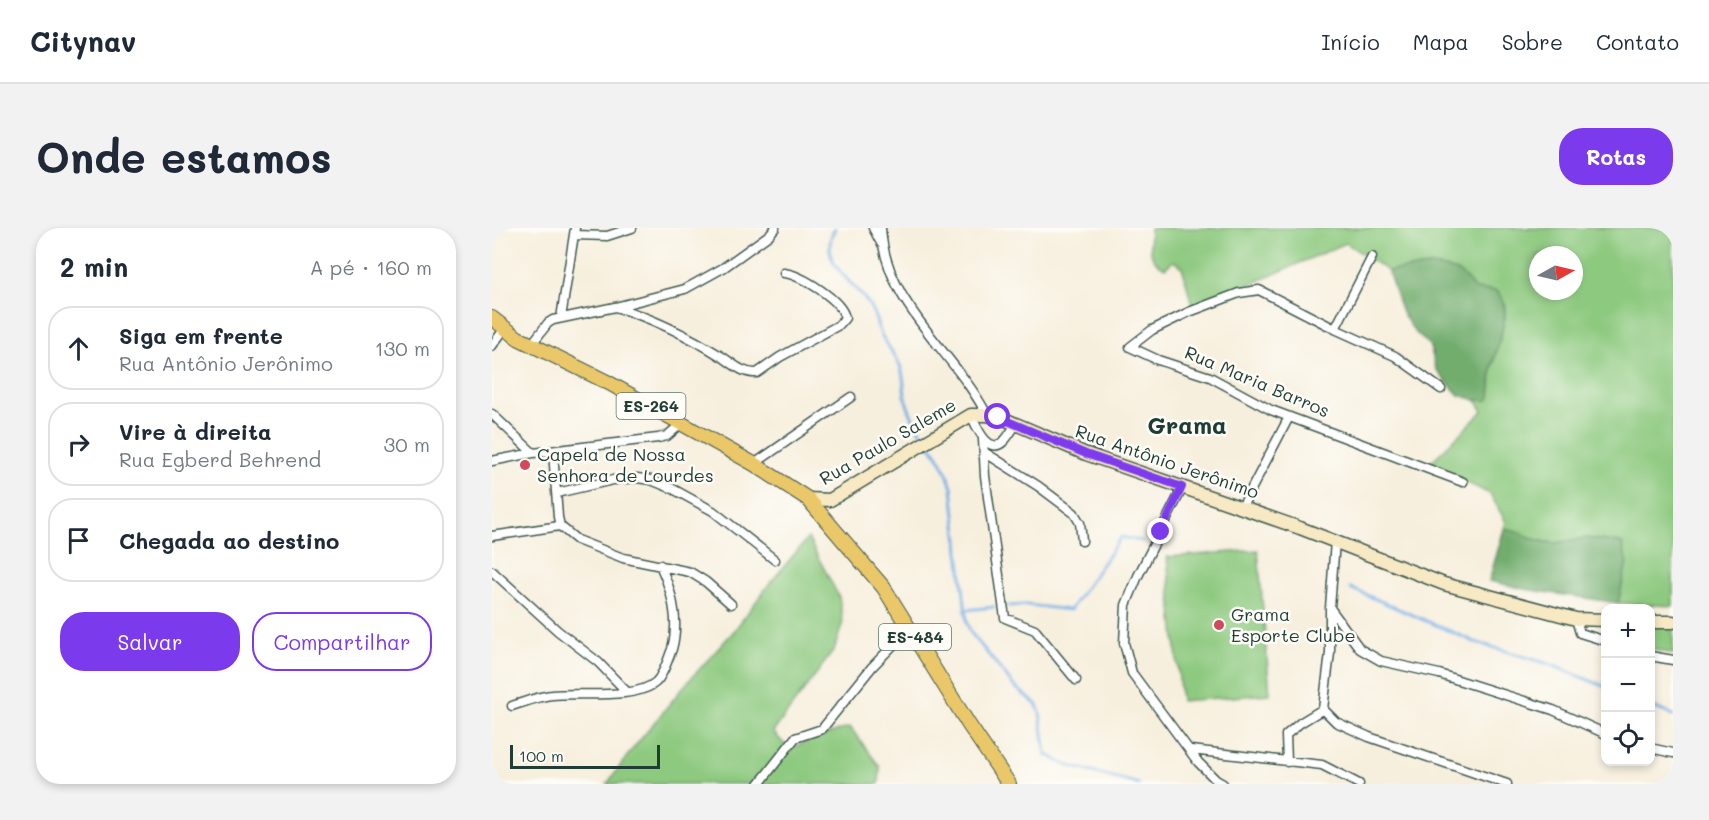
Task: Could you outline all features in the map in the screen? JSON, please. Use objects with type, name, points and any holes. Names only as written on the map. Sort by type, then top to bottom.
[{"type":"main road","name":"ES-264","points":[[492,318],[531,345],[609,383],[682,423],[754,464],[808,499]]},
{"type":"main road","name":"Rua Paulo Saleme","points":[[808,499],[830,500],[971,415],[987,415]]},
{"type":"main road","name":"Rua Antônio Jerônimo","points":[[987,415],[1016,424],[1086,454],[1335,541],[1444,584],[1576,619],[1601,620]]},
{"type":"main road","name":"ES-484","points":[[808,499],[884,588],[969,725],[1009,784]]},
{"type":"main road","points":[[1655,622],[1673,622]]},
{"type":"street","points":[[561,318],[575,231],[607,236],[632,228]]},
{"type":"street","points":[[531,345],[548,323],[561,318],[679,291],[697,283],[723,268],[769,235],[775,228]]},
{"type":"street","points":[[873,228],[883,246],[896,284],[912,313],[971,388],[987,415]]},
{"type":"street","points":[[881,228],[883,246]]},
{"type":"street","points":[[1335,329],[1372,257]]},
{"type":"street","points":[[615,307],[657,321],[713,351],[744,371],[757,373],[780,357],[839,325],[845,318],[844,312],[823,291],[799,277],[784,273]]},
{"type":"street","name":"Rua Maria Barros","points":[[1441,389],[1395,356],[1335,329],[1266,292],[1253,290],[1189,312],[1152,330],[1130,347],[1158,360],[1210,376],[1271,410],[1463,482]]},
{"type":"street","points":[[492,346],[505,328]]},
{"type":"street","points":[[754,464],[851,397]]},
{"type":"street","points":[[492,414],[533,453]]},
{"type":"street","points":[[971,415],[983,439],[1005,618],[1035,630],[1076,680]]},
{"type":"street","points":[[1242,507],[1289,417]]},
{"type":"street","points":[[492,461],[533,453],[658,438],[667,436],[682,423]]},
{"type":"street","points":[[983,439],[999,445],[1016,424]]},
{"type":"street","points":[[553,452],[560,526],[577,540],[623,558],[690,572],[732,604]]},
{"type":"street","points":[[984,452],[1038,486],[1074,513],[1080,523],[1082,541]]},
{"type":"street","points":[[557,493],[619,480],[637,478],[651,480],[713,511],[776,560]]},
{"type":"street","points":[[1182,487],[1126,605],[1124,643],[1132,673],[1204,768],[1223,784]]},
{"type":"street","points":[[492,536],[560,526]]},
{"type":"street","points":[[1323,709],[1330,653],[1330,608],[1335,541]]},
{"type":"street","points":[[513,706],[549,695],[641,690],[656,681],[667,662],[673,643],[676,620],[670,586],[660,565]]},
{"type":"street","points":[[492,571],[558,631],[598,662],[627,692]]},
{"type":"street","points":[[1330,608],[1360,649],[1381,661],[1439,674],[1552,710],[1601,732]]},
{"type":"street","points":[[1576,619],[1580,633],[1601,640]]},
{"type":"street","points":[[759,784],[795,738],[822,729],[872,667],[909,628]]},
{"type":"street","points":[[1655,657],[1673,660]]},
{"type":"street","points":[[1287,762],[1286,735],[1323,709]]},
{"type":"street","points":[[1323,709],[1336,722],[1369,737],[1507,784]]},
{"type":"street","points":[[1655,749],[1673,753]]},
{"type":"street","points":[[1191,750],[1322,765],[1359,784]]},
{"type":"green space","points":[[1150,228],[1665,228],[1673,238],[1673,606],[1618,603],[1627,562],[1622,543],[1586,538],[1556,543],[1546,542],[1504,529],[1506,522],[1490,494],[1429,464],[1483,411],[1476,400],[1488,400],[1490,397],[1492,370],[1505,318],[1505,305],[1497,291],[1474,289],[1447,268],[1430,266],[1388,271],[1346,243],[1193,309],[1182,266],[1173,261],[1165,268],[1152,256]]},
{"type":"green space","points":[[1430,266],[1456,271],[1466,278],[1474,289],[1497,291],[1502,299],[1503,328],[1494,358],[1488,400],[1476,400],[1459,395],[1436,369],[1430,346],[1414,331],[1402,313],[1388,271]]},
{"type":"green space","points":[[1504,529],[1546,542],[1556,543],[1586,538],[1622,543],[1627,562],[1618,603],[1530,590],[1489,581]]},
{"type":"green space","points":[[808,538],[839,597],[843,622],[834,650],[773,732],[789,749],[850,727],[880,767],[879,784],[607,784],[631,751],[685,685],[734,631]]},
{"type":"green space","name":"Grama Esporte Clube","points":[[1258,550],[1270,694],[1181,701],[1167,557]]},
{"type":"green space","points":[[1673,624],[1673,654],[1655,650],[1655,626]]},
{"type":"waterway","points":[[835,228],[830,241],[830,252],[834,262],[872,310],[882,336],[901,368],[908,407],[925,438]]},
{"type":"waterway","points":[[929,443],[943,464],[952,488],[967,623],[971,633],[1014,686],[1037,705],[1046,754],[1066,765],[1139,784]]},
{"type":"waterway","points":[[1008,606],[1027,605],[1070,610],[1121,537],[1142,541]]},
{"type":"waterway","points":[[1350,588],[1475,642],[1549,664],[1601,685]]},
{"type":"waterway","points":[[964,610],[995,607]]},
{"type":"waterway","points":[[1655,708],[1673,715]]},
{"type":"place","name":"Capela de Nossa Senhora de Lourdes","points":[[525,465]]},
{"type":"place","name":"Grama Esporte Clube","points":[[1219,625]]},
{"type":"district","name":"Grama","points":[[1187,426]]},
{"type":"route","points":[[998,417],[1086,454],[1182,487],[1161,532]]}]
